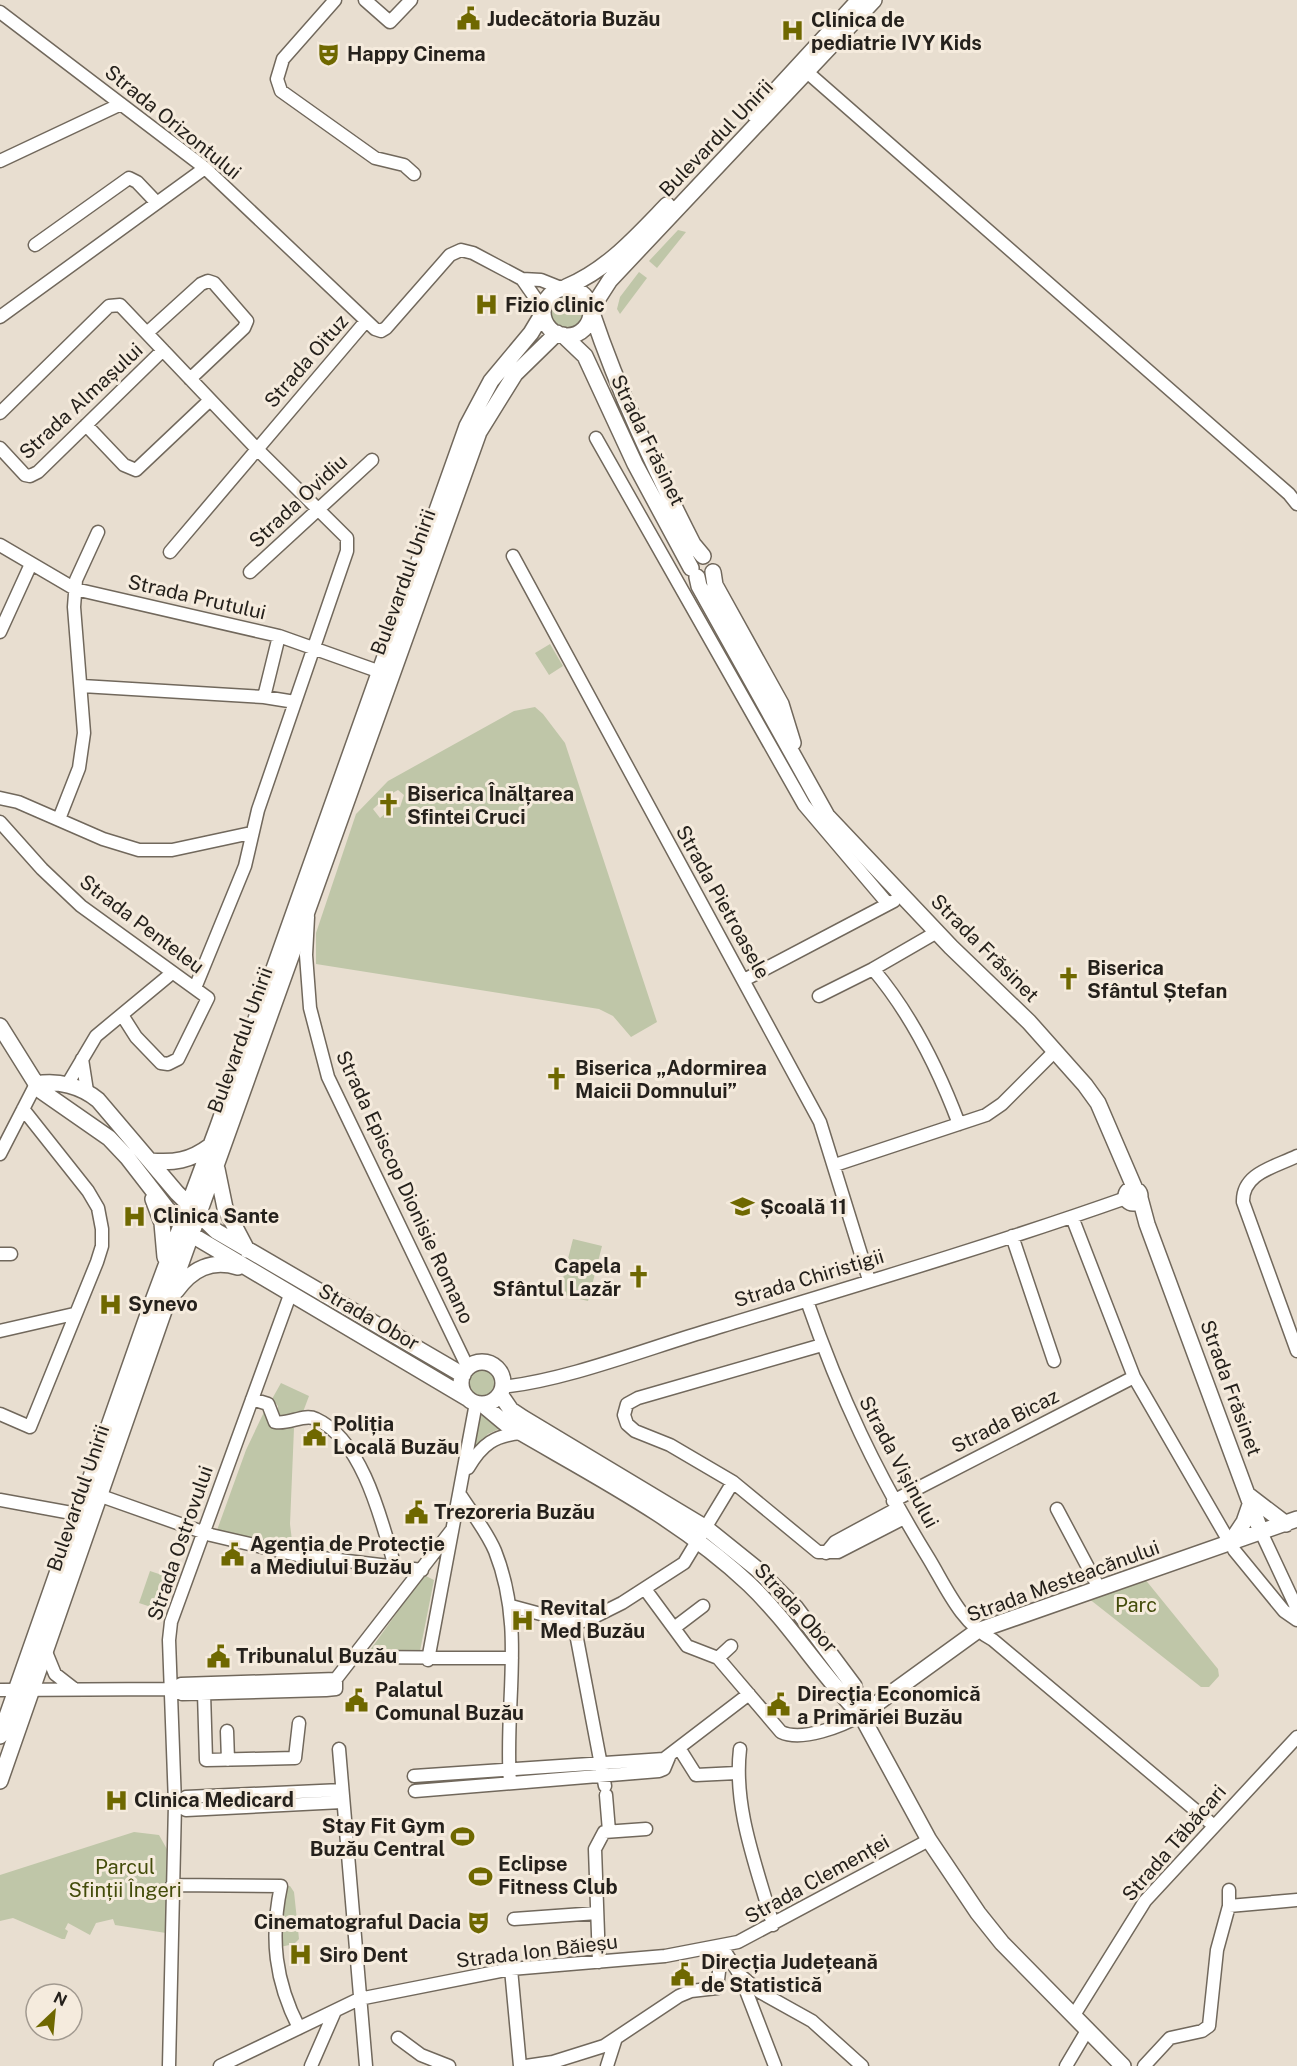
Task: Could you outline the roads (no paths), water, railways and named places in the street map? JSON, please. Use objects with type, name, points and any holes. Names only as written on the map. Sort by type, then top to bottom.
[{"type":"main road","name":"Bulevardul Unirii","points":[[563,288],[588,278],[609,263],[859,0]]},
{"type":"main road","name":"Bulevardul Unirii","points":[[592,311],[610,280],[874,0]]},
{"type":"main road","points":[[563,288],[583,293],[592,311],[590,321],[581,332],[560,334],[547,325],[543,311],[552,292],[563,288]]},
{"type":"main road","name":"Bulevardul Unirii","points":[[2,1722],[17,1690],[180,1224],[193,1211],[217,1168],[309,912],[384,674],[470,418],[491,381],[531,333],[543,311]]},
{"type":"main road","name":"Strada Frăsinet","points":[[592,311],[605,354],[649,458],[693,544],[702,556]]},
{"type":"main road","name":"Bulevardul Unirii","points":[[0,1781],[192,1235],[193,1211],[210,1146],[384,674],[479,432],[515,374],[560,334]]},
{"type":"main road","name":"Strada Frăsinet","points":[[560,334],[585,356],[659,511],[694,572],[736,658],[827,816],[937,932],[1055,1051],[1098,1103],[1121,1155],[1131,1196],[1147,1224],[1261,1532]]},
{"type":"main road","points":[[702,556],[712,561],[712,572],[704,578],[694,572],[696,558],[702,556]]},
{"type":"main road","name":"Strada Frăsinet","points":[[712,572],[715,585],[781,704],[806,779]]},
{"type":"main road","points":[[0,1026],[36,1084],[47,1097],[75,1113],[144,1166],[182,1161],[197,1156],[210,1146]]},
{"type":"main road","points":[[36,1084],[67,1085],[87,1091],[98,1100],[144,1166],[162,1223],[165,1267]]},
{"type":"main road","points":[[59,1104],[67,1085]]},
{"type":"main road","points":[[75,1113],[87,1091]]},
{"type":"main road","name":"Strada Obor","points":[[144,1166],[193,1211],[249,1252],[466,1371]]},
{"type":"main road","name":"Strada Obor","points":[[144,1166],[180,1224],[192,1235],[290,1295],[475,1402],[522,1433],[703,1534]]},
{"type":"main road","points":[[217,1168],[225,1208],[249,1252]]},
{"type":"main road","points":[[166,1305],[187,1276],[203,1267],[217,1264],[250,1271]]},
{"type":"main road","points":[[483,1363],[493,1366],[501,1375],[501,1390],[492,1401],[475,1402],[461,1387],[466,1371],[483,1363]]},
{"type":"main road","name":"Strada Obor","points":[[501,1390],[511,1410],[757,1569],[795,1608],[854,1686],[861,1715],[929,1840],[978,1913],[996,1936],[1123,2066]]},
{"type":"main road","points":[[1232,1547],[1244,1522],[1250,1498],[1291,1522]]},
{"type":"main road","name":"Strada Mesteacănului","points":[[861,1715],[977,1631],[1099,1588],[1232,1547],[1261,1532],[1291,1522]]},
{"type":"street","points":[[335,0],[283,59],[277,80],[280,91],[375,158],[404,165],[414,174]]},
{"type":"street","points":[[365,0],[390,22],[411,0]]},
{"type":"street","name":"Strada Orizontului","points":[[0,12],[205,168],[366,321]]},
{"type":"street","points":[[807,72],[1289,494],[1297,504]]},
{"type":"street","points":[[0,161],[121,104]]},
{"type":"street","points":[[0,317],[205,168]]},
{"type":"street","points":[[34,245],[129,178],[137,182],[157,203]]},
{"type":"street","name":"Strada Oituz","points":[[170,552],[366,321],[375,329],[381,331],[386,328],[450,255],[461,250],[473,253],[522,279],[541,280],[563,288]]},
{"type":"street","name":"Strada Oituz","points":[[522,279],[543,311]]},
{"type":"street","points":[[147,333],[201,284],[208,281],[214,283],[243,314],[247,321],[244,328],[190,379]]},
{"type":"street","points":[[0,413],[109,306],[116,303],[344,535],[348,543],[251,833],[242,872],[195,988]]},
{"type":"street","name":"Strada Almașului","points":[[0,448],[20,470],[30,476],[38,472],[163,350]]},
{"type":"street","points":[[86,425],[124,465],[136,470],[210,400]]},
{"type":"street","points":[[596,438],[804,805],[888,904]]},
{"type":"street","name":"Strada Ovidiu","points":[[250,572],[372,460]]},
{"type":"street","points":[[642,519],[659,511]]},
{"type":"street","points":[[59,819],[75,783],[82,751],[82,686],[75,589],[78,572],[98,532]]},
{"type":"street","name":"Strada Prutului","points":[[0,545],[75,589],[279,636],[384,674]]},
{"type":"street","name":"Strada Pietroasele","points":[[513,556],[819,1122],[835,1165],[869,1280]]},
{"type":"street","points":[[0,632],[31,564]]},
{"type":"street","points":[[264,697],[279,636]]},
{"type":"street","points":[[82,686],[264,697],[295,702]]},
{"type":"street","points":[[0,798],[18,802],[121,845],[155,851],[251,833]]},
{"type":"street","name":"Strada Penteleu","points":[[0,822],[42,869],[81,906],[172,974],[207,996],[208,1002],[178,1059],[174,1062],[161,1063],[136,1037],[122,1015]]},
{"type":"street","points":[[744,980],[904,896]]},
{"type":"street","name":"Strada Episcop Dionisie Romano","points":[[309,912],[306,955],[310,1008],[328,1077],[466,1371]]},
{"type":"street","points":[[819,996],[873,969],[937,932]]},
{"type":"street","points":[[873,969],[899,999],[943,1080],[959,1124]]},
{"type":"street","points":[[67,1085],[96,1036],[172,974]]},
{"type":"street","points":[[835,1165],[986,1115],[1002,1104],[1055,1051]]},
{"type":"street","points":[[82,1059],[87,1091]]},
{"type":"street","points":[[0,1154],[3,1142],[36,1084]]},
{"type":"street","points":[[0,1414],[30,1427],[102,1246],[98,1208],[78,1175],[23,1109]]},
{"type":"street","points":[[1297,1156],[1248,1180],[1243,1191],[1243,1202],[1297,1351]]},
{"type":"street","name":"Strada Chiristigii","points":[[501,1390],[572,1371],[807,1300],[1072,1217],[1131,1196]]},
{"type":"street","points":[[1072,1217],[1134,1377],[1232,1547],[1284,1611],[1297,1620]]},
{"type":"street","points":[[1012,1236],[1054,1361]]},
{"type":"street","name":"Strada Ostrovului","points":[[169,2066],[175,1804],[169,1640],[171,1622],[290,1295]]},
{"type":"street","name":"Strada Vișinului","points":[[807,1300],[846,1407],[898,1509],[968,1623],[993,1640],[1214,1825]]},
{"type":"street","points":[[0,1331],[74,1314]]},
{"type":"street","points":[[822,1345],[638,1398],[627,1404],[624,1415],[627,1424],[635,1431],[670,1445],[733,1482],[813,1550],[826,1553],[835,1542],[898,1509]]},
{"type":"street","name":"Strada Bicaz","points":[[898,1509],[1134,1377]]},
{"type":"street","points":[[252,1399],[268,1404],[275,1422],[284,1424],[305,1418],[316,1419],[343,1442],[367,1481],[395,1567]]},
{"type":"street","points":[[428,1659],[461,1496],[475,1402]]},
{"type":"street","points":[[465,1474],[487,1443],[505,1434],[522,1433]]},
{"type":"street","points":[[511,1606],[574,1623],[588,1620],[645,1589],[684,1563],[733,1482]]},
{"type":"street","points":[[101,1496],[203,1533],[297,1555],[422,1570]]},
{"type":"street","points":[[461,1496],[494,1549],[511,1606],[512,1658],[508,1745],[510,1777]]},
{"type":"street","points":[[0,1500],[77,1514]]},
{"type":"street","points":[[1057,1509],[1099,1588]]},
{"type":"street","points":[[336,1684],[353,1657],[454,1528]]},
{"type":"street","points":[[1261,1532],[1297,1609]]},
{"type":"street","points":[[645,1589],[687,1646],[718,1658],[775,1726],[791,1735],[835,1728],[861,1715]]},
{"type":"street","points":[[674,1628],[703,1606]]},
{"type":"street","points":[[574,1623],[605,1780],[607,1832],[595,1849],[599,1962]]},
{"type":"street","points":[[718,1658],[731,1646]]},
{"type":"street","points":[[46,1652],[55,1674],[74,1688]]},
{"type":"street","points":[[353,1657],[512,1658]]},
{"type":"street","points":[[171,1689],[181,1684],[336,1684]]},
{"type":"street","points":[[0,1690],[171,1689],[182,1694],[336,1684]]},
{"type":"street","points":[[204,1693],[206,1760],[295,1758],[299,1723]]},
{"type":"street","points":[[414,1776],[605,1780],[669,1757],[749,1694]]},
{"type":"street","points":[[227,1731],[228,1760]]},
{"type":"street","name":"Strada Tăbăcari","points":[[1074,2015],[1145,1901],[1297,1737]]},
{"type":"street","points":[[679,1748],[694,1774],[737,1773]]},
{"type":"street","points":[[339,1749],[358,1999],[366,2066]]},
{"type":"street","points":[[740,1749],[737,1773],[739,1803],[773,1925]]},
{"type":"street","points":[[415,1791],[510,1777]]},
{"type":"street","points":[[175,1804],[186,1797],[342,1796]]},
{"type":"street","points":[[607,1832],[646,1829]]},
{"type":"street","name":"Strada Clemenței","points":[[722,1947],[749,1938],[929,1840]]},
{"type":"street","points":[[172,1885],[281,1886],[275,1915],[273,1944],[277,1973],[285,2001],[298,2028]]},
{"type":"street","points":[[1144,2066],[1170,2038],[1202,2031],[1209,2026],[1218,1950],[1229,1906],[1229,1890]]},
{"type":"street","points":[[1229,1906],[1297,1900]]},
{"type":"street","points":[[514,1919],[597,1913]]},
{"type":"street","points":[[722,1947],[740,1975],[775,2066]]},
{"type":"street","points":[[526,2066],[554,2062],[615,2041],[679,1996],[719,1986],[722,1947]]},
{"type":"street","name":"Strada Ion Băieșu","points":[[220,2066],[358,1999],[511,1969],[665,1956],[722,1947]]},
{"type":"street","points":[[511,1969],[519,2066]]},
{"type":"street","points":[[740,1975],[766,1996],[812,2021],[862,2066]]},
{"type":"street","points":[[311,2066],[335,2011]]},
{"type":"street","points":[[1066,2066],[1088,2029]]},
{"type":"street","points":[[398,2038],[421,2055],[449,2066]]},
{"type":"street","points":[[607,2066],[615,2041]]},
{"type":"place","name":"Judecătoria Buzău","points":[[469,19]]},
{"type":"place","name":"Clinica de pediatrie IVY Kids","points":[[793,31]]},
{"type":"place","name":"Happy Cinema","points":[[329,54]]},
{"type":"place","name":"Fizio clinic","points":[[487,305]]},
{"type":"place","name":"Biserica Înălțarea Sfintei Cruci","points":[[389,805]]},
{"type":"place","name":"Biserica Sfântul Ștefan","points":[[1069,979]]},
{"type":"place","name":"Biserica „Adormirea Maicii Domnului”","points":[[557,1079]]},
{"type":"place","name":"Școală 11","points":[[742,1207]]},
{"type":"place","name":"Clinica Sante","points":[[135,1216]]},
{"type":"place","name":"Capela Sfântul Lazăr","points":[[639,1277]]},
{"type":"place","name":"Synevo","points":[[110,1304]]},
{"type":"place","name":"Poliția Locală Buzău","points":[[315,1435]]},
{"type":"place","name":"Trezoreria Buzău","points":[[416,1512]]},
{"type":"place","name":"Agenția de Protecție a Mediului Buzău","points":[[232,1555]]},
{"type":"place","name":"Revital Med Buzău","points":[[522,1620]]},
{"type":"place","name":"Tribunalul Buzău","points":[[218,1656]]},
{"type":"place","name":"Palatul Comunal Buzău","points":[[357,1701]]},
{"type":"place","name":"Direcţia Economică a Primăriei Buzău","points":[[779,1705]]},
{"type":"place","name":"Clinica Medicard","points":[[116,1800]]},
{"type":"place","name":"Stay Fit Gym Buzău Central","points":[[463,1837]]},
{"type":"place","name":"Eclipse Fitness Club","points":[[480,1876]]},
{"type":"place","name":"Cinematograful Dacia","points":[[479,1922]]},
{"type":"place","name":"Siro Dent","points":[[301,1955]]},
{"type":"place","name":"Direcția Județeană de Statistică","points":[[683,1974]]},
{"type":"park label","name":"Parc","points":[[1136,1605]]},
{"type":"park label","name":"Parcul Sfinții Îngeri","points":[[125,1878]]}]
